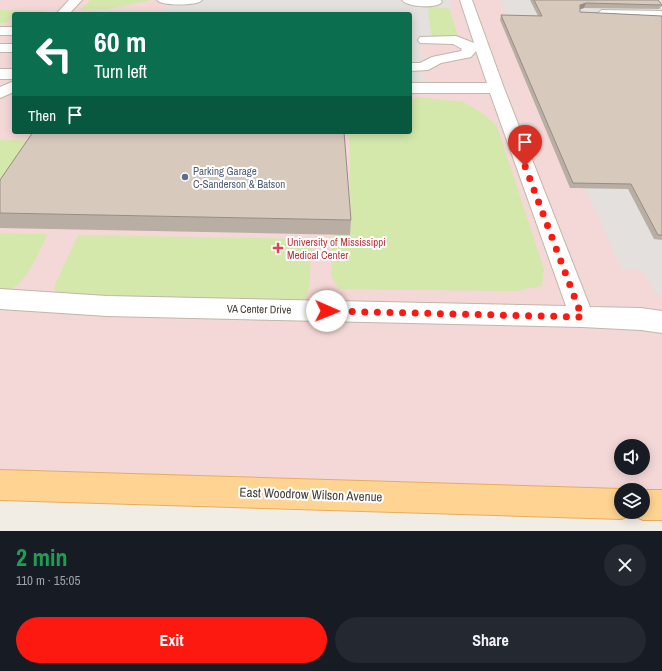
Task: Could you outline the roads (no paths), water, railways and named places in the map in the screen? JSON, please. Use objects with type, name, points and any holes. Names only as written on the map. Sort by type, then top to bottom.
[{"type":"main road","name":"East Woodrow Wilson Avenue","points":[[0,485],[614,504]]},
{"type":"main road","points":[[650,505],[662,505]]},
{"type":"street","points":[[64,12],[76,0]]},
{"type":"street","points":[[163,0],[196,0]]},
{"type":"street","points":[[408,0],[412,2],[436,2]]},
{"type":"street","points":[[466,0],[476,47],[496,88],[582,317]]},
{"type":"street","points":[[592,14],[662,15]]},
{"type":"street","points":[[0,31],[12,31]]},
{"type":"street","points":[[430,62],[419,42],[456,40],[476,47]]},
{"type":"street","points":[[412,67],[423,67],[430,62],[466,54],[476,47]]},
{"type":"street","points":[[0,48],[12,48]]},
{"type":"street","points":[[0,74],[12,74]]},
{"type":"street","points":[[0,93],[12,87]]},
{"type":"street","points":[[412,88],[496,88]]},
{"type":"street","name":"VA Center Drive","points":[[0,299],[107,306],[582,317],[641,319],[662,322]]},
{"type":"place","name":"Parking Garage C-Sanderson & Batson","points":[[185,177]]},
{"type":"place","name":"University of Mississippi Medical Center","points":[[278,248]]}]
